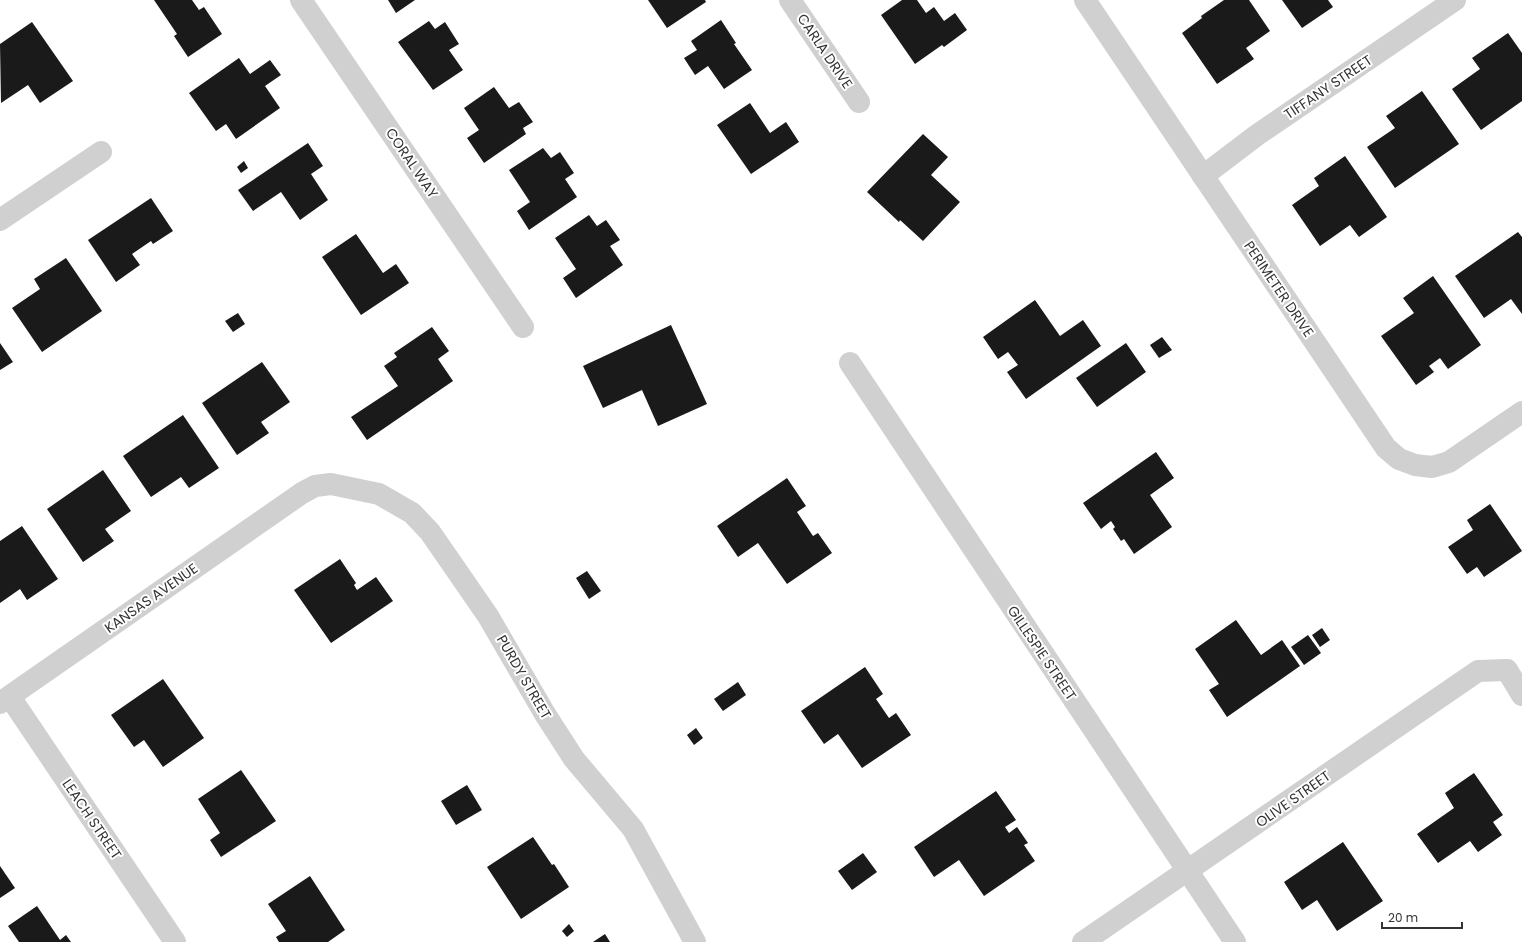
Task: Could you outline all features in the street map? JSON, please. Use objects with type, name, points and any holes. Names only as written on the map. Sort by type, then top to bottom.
[{"type":"street","name":"CORAL WAY","points":[[301,0],[523,327]]},
{"type":"street","name":"CARLA DRIVE","points":[[790,0],[859,102]]},
{"type":"street","name":"PERIMETER DRIVE","points":[[1085,0],[1386,448],[1399,459],[1415,465],[1432,467],[1450,462],[1522,412]]},
{"type":"street","name":"TIFFANY STREET","points":[[1203,176],[1257,135],[1455,0]]},
{"type":"street","points":[[0,220],[101,152]]},
{"type":"street","name":"GILLESPIE STREET","points":[[850,363],[1235,942]]},
{"type":"street","name":"PURDY STREET","points":[[302,493],[315,486],[332,484],[379,494],[412,513],[430,532],[488,616],[545,714],[574,759],[633,828],[695,942]]},
{"type":"street","name":"KANSAS AVENUE","points":[[5,700],[302,493]]},
{"type":"street","name":"OLIVE STREET","points":[[1083,942],[1478,671],[1507,670],[1522,695]]},
{"type":"street","name":"LEACH STREET","points":[[5,700],[174,942]]},
{"type":"building","points":[[154,0],[192,0],[199,10],[204,7],[222,34],[188,57],[174,36],[177,34]]},
{"type":"building","points":[[388,0],[415,0],[396,13]]},
{"type":"building","points":[[648,0],[705,0],[706,2],[667,28]]},
{"type":"building","points":[[902,0],[917,0],[926,13],[934,7],[944,21],[955,13],[967,30],[944,47],[942,45],[915,64],[881,15]]},
{"type":"building","points":[[1224,0],[1249,0],[1270,31],[1246,48],[1254,59],[1217,84],[1182,33],[1202,18],[1201,16]]},
{"type":"building","points":[[1282,0],[1328,0],[1333,7],[1302,28]]},
{"type":"building","points":[[721,20],[736,43],[734,44],[752,70],[724,89],[708,66],[695,75],[684,58],[697,50],[691,41]]},
{"type":"building","points":[[429,21],[435,29],[445,22],[459,44],[449,50],[463,70],[433,90],[398,42]]},
{"type":"building","points":[[32,22],[73,81],[40,103],[28,85],[1,103],[0,44]]},
{"type":"building","points":[[1508,33],[1522,53],[1522,101],[1481,130],[1452,89],[1480,69],[1472,58]]},
{"type":"building","points":[[239,58],[250,74],[270,60],[281,75],[265,86],[280,108],[236,139],[226,124],[216,131],[189,93]]},
{"type":"building","points":[[494,87],[509,108],[519,102],[533,122],[523,128],[526,134],[484,163],[467,138],[479,130],[464,108]]},
{"type":"building","points":[[1422,91],[1459,144],[1395,188],[1367,147],[1395,128],[1386,116]]},
{"type":"building","points":[[750,103],[770,133],[786,122],[799,142],[751,174],[717,125]]},
{"type":"building","points":[[923,134],[948,157],[931,175],[960,202],[923,241],[900,220],[899,222],[867,192]]},
{"type":"building","points":[[308,143],[323,166],[311,174],[328,200],[300,220],[281,192],[253,211],[238,190]]},
{"type":"building","points":[[543,148],[551,158],[560,152],[574,173],[565,179],[577,197],[529,230],[517,211],[530,202],[509,170]]},
{"type":"building","points":[[1345,156],[1387,217],[1359,237],[1350,225],[1320,246],[1292,205],[1319,186],[1314,178]]},
{"type":"building","points":[[244,161],[248,168],[241,173],[237,167]]},
{"type":"building","points":[[151,198],[173,231],[153,244],[151,241],[132,254],[140,265],[116,282],[88,240]]},
{"type":"building","points":[[589,215],[597,226],[606,220],[620,240],[610,246],[623,265],[576,298],[563,278],[576,269],[555,238]]},
{"type":"building","points":[[1518,232],[1522,237],[1522,314],[1511,299],[1484,318],[1455,276]]},
{"type":"building","points":[[356,234],[383,273],[396,264],[409,283],[361,315],[322,257]]},
{"type":"building","points":[[66,258],[102,311],[42,352],[12,308],[40,289],[34,279]]},
{"type":"building","points":[[1433,276],[1481,345],[1448,369],[1440,358],[1429,366],[1434,372],[1416,385],[1381,336],[1414,313],[1403,298]]},
{"type":"building","points":[[1035,300],[1060,336],[1083,320],[1101,346],[1026,399],[1007,372],[1018,365],[1008,352],[998,359],[983,337]]},
{"type":"building","points":[[238,313],[245,324],[233,332],[225,321]]},
{"type":"building","points":[[671,325],[707,404],[658,426],[642,390],[603,408],[583,366]]},
{"type":"building","points":[[432,327],[449,351],[438,359],[453,381],[367,440],[351,417],[398,386],[384,366],[397,357],[394,353]]},
{"type":"building","points":[[1162,337],[1172,350],[1159,358],[1150,345]]},
{"type":"building","points":[[0,343],[13,362],[0,370]]},
{"type":"building","points":[[1126,343],[1146,372],[1097,407],[1076,378]]},
{"type":"building","points":[[262,362],[290,402],[261,422],[269,433],[237,455],[202,403]]},
{"type":"building","points":[[183,415],[219,468],[189,488],[181,477],[151,497],[123,456]]},
{"type":"building","points":[[1156,452],[1174,478],[1150,495],[1172,527],[1134,554],[1124,539],[1121,541],[1113,529],[1115,527],[1111,521],[1101,529],[1083,503]]},
{"type":"building","points":[[103,470],[131,511],[105,529],[114,541],[83,562],[47,509]]},
{"type":"building","points":[[787,478],[806,506],[797,512],[813,536],[818,533],[832,553],[787,584],[758,543],[738,557],[717,526]]},
{"type":"building","points":[[1490,504],[1522,551],[1484,577],[1477,567],[1467,574],[1448,547],[1473,530],[1467,520]]},
{"type":"building","points":[[22,526],[58,579],[27,600],[20,589],[0,603],[0,541]]},
{"type":"building","points":[[340,559],[356,583],[354,585],[357,590],[376,577],[393,601],[331,643],[294,590]]},
{"type":"building","points":[[587,571],[601,591],[589,599],[576,578]]},
{"type":"building","points":[[1236,620],[1261,655],[1282,640],[1300,666],[1227,717],[1209,690],[1219,684],[1195,649]]},
{"type":"building","points":[[1322,628],[1330,640],[1320,647],[1312,635]]},
{"type":"building","points":[[1308,635],[1321,653],[1304,665],[1291,647]]},
{"type":"building","points":[[865,667],[883,694],[876,699],[889,718],[896,713],[911,735],[862,768],[838,734],[824,744],[801,711]]},
{"type":"building","points":[[163,679],[204,738],[163,767],[144,740],[134,747],[111,715]]},
{"type":"building","points":[[738,682],[746,695],[723,711],[714,699]]},
{"type":"building","points":[[696,728],[703,738],[694,745],[687,735]]},
{"type":"building","points":[[241,770],[276,821],[221,857],[210,840],[220,833],[198,799]]},
{"type":"building","points":[[1474,773],[1503,815],[1493,822],[1502,835],[1478,852],[1470,841],[1438,863],[1417,834],[1454,808],[1445,793]]},
{"type":"building","points":[[467,785],[482,810],[456,825],[441,801]]},
{"type":"building","points":[[996,791],[1016,820],[1005,827],[1009,833],[1017,827],[1028,843],[1024,845],[1035,861],[984,896],[959,860],[934,877],[914,847]]},
{"type":"building","points":[[533,837],[552,865],[554,864],[569,887],[521,919],[487,867]]},
{"type":"building","points":[[1343,842],[1383,901],[1337,931],[1317,900],[1302,910],[1284,882]]},
{"type":"building","points":[[863,853],[877,872],[852,890],[838,871]]},
{"type":"building","points":[[0,866],[15,888],[0,898]]},
{"type":"building","points":[[310,876],[345,930],[328,942],[279,942],[276,937],[286,931],[268,904]]},
{"type":"building","points":[[37,906],[60,940],[66,935],[71,942],[19,942],[8,926]]},
{"type":"building","points":[[569,924],[574,931],[567,937],[562,931]]},
{"type":"building","points":[[605,934],[610,942],[593,942]]}]
